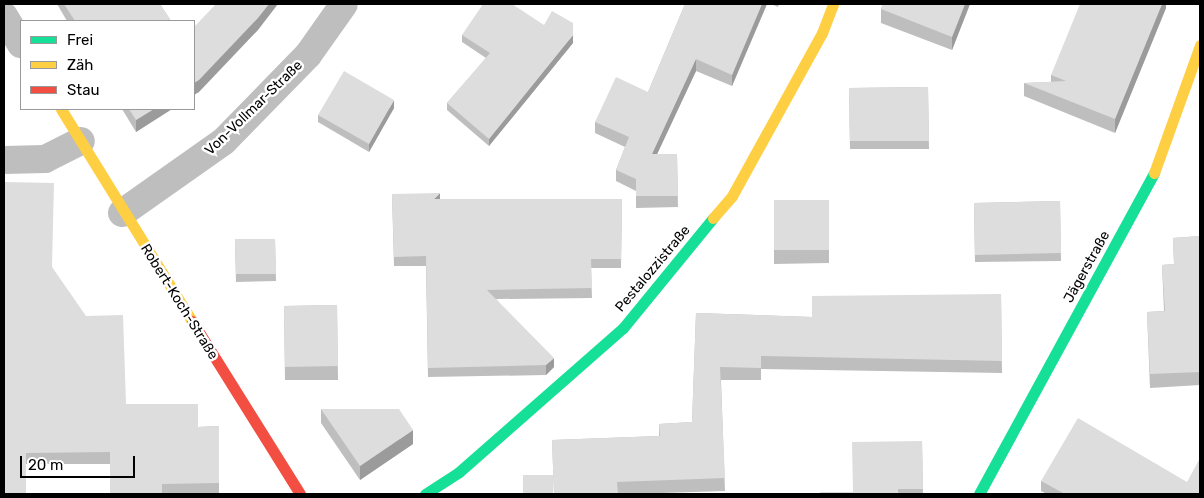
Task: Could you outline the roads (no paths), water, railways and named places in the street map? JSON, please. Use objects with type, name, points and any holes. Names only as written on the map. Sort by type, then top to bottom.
[{"type":"street","name":"Von-Vollmar-Straße","points":[[122,213],[224,141],[308,55],[344,4]]},
{"type":"street","name":"Pestalozzistraße","points":[[425,494],[459,472],[629,321],[732,196],[822,34],[833,4]]},
{"type":"street","points":[[4,16],[20,42]]},
{"type":"street","name":"Jägerstraße","points":[[979,494],[1150,183],[1200,45]]},
{"type":"street","name":"Robert-Koch-Straße","points":[[62,110],[122,213],[300,494]]},
{"type":"street","points":[[4,160],[45,159],[81,141]]}]
